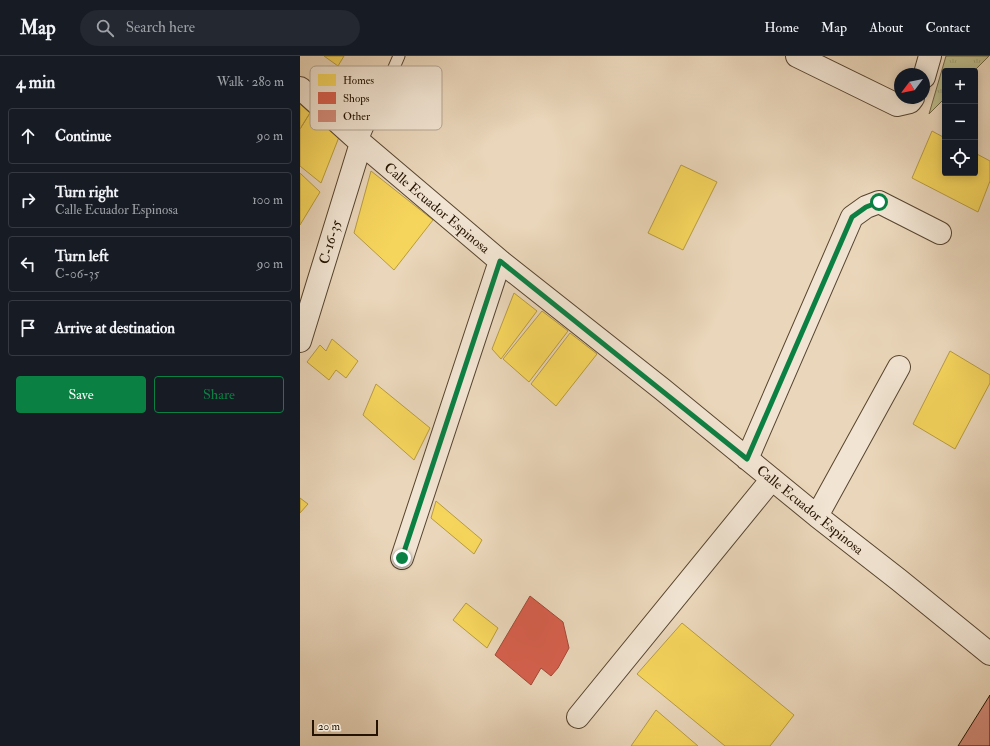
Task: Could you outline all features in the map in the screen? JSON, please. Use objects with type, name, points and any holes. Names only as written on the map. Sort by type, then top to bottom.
[{"type":"street","points":[[797,56],[894,104]]},
{"type":"street","points":[[927,68],[930,56]]},
{"type":"street","name":"Calle Ecuador Espinosa","points":[[300,88],[310,97]]},
{"type":"street","name":"Calle Ecuador Espinosa","points":[[347,130],[500,261],[816,516],[899,580],[990,654]]},
{"type":"street","name":"C-16-35","points":[[300,341],[361,143]]},
{"type":"street","points":[[747,459],[852,217],[866,207],[879,202],[940,233]]},
{"type":"street","points":[[402,558],[500,261]]},
{"type":"street","points":[[816,516],[899,367]]},
{"type":"street","points":[[578,717],[772,479]]},
{"type":"lane","points":[[395,66],[399,56]]},
{"type":"lane","points":[[361,143],[367,130]]},
{"type":"green space","points":[[946,56],[989,56],[977,68],[942,68]]},
{"type":"green space","points":[[942,70],[942,101],[929,114]]},
{"type":"building: Homes","points":[[324,56],[344,56],[338,66]]},
{"type":"building: Homes","points":[[300,104],[310,113],[300,129]]},
{"type":"building: Homes","points":[[310,113],[310,130],[331,130],[339,137],[321,183],[300,166],[300,129]]},
{"type":"building: Homes","points":[[932,131],[942,136],[942,176],[978,176],[978,155],[990,161],[990,181],[978,212],[912,178]]},
{"type":"building: Homes","points":[[681,165],[717,182],[683,250],[648,233]]},
{"type":"building: Homes","points":[[371,171],[433,220],[394,270],[354,233]]},
{"type":"building: Homes","points":[[300,173],[320,192],[300,225]]},
{"type":"building: Homes","points":[[514,293],[537,311],[501,359],[492,349]]},
{"type":"building: Homes","points":[[542,311],[568,331],[529,382],[503,359]]},
{"type":"building: Homes","points":[[570,333],[597,354],[556,406],[531,384]]},
{"type":"building: Homes","points":[[332,339],[358,361],[346,378],[336,370],[329,380],[307,362],[320,345],[326,351]]},
{"type":"building: Homes","points":[[950,351],[990,375],[990,383],[955,449],[913,424]]},
{"type":"building: Homes","points":[[376,384],[430,428],[414,460],[363,415]]},
{"type":"building: Homes","points":[[300,498],[308,504],[300,513]]},
{"type":"building: Homes","points":[[436,501],[482,540],[474,554],[431,518]]},
{"type":"building: Homes","points":[[466,603],[498,628],[487,648],[453,620]]},
{"type":"building: Homes","points":[[682,623],[794,715],[770,746],[725,746],[637,674]]},
{"type":"building: Homes","points":[[656,710],[698,746],[631,746]]},
{"type":"building: Shops","points":[[530,596],[563,622],[569,648],[558,668],[551,676],[541,668],[531,685],[495,655]]},
{"type":"building: Other","points":[[990,695],[990,746],[958,746]]},
{"type":"route","points":[[402,558],[500,261],[662,389],[747,459],[852,217],[866,207],[879,202]]}]
